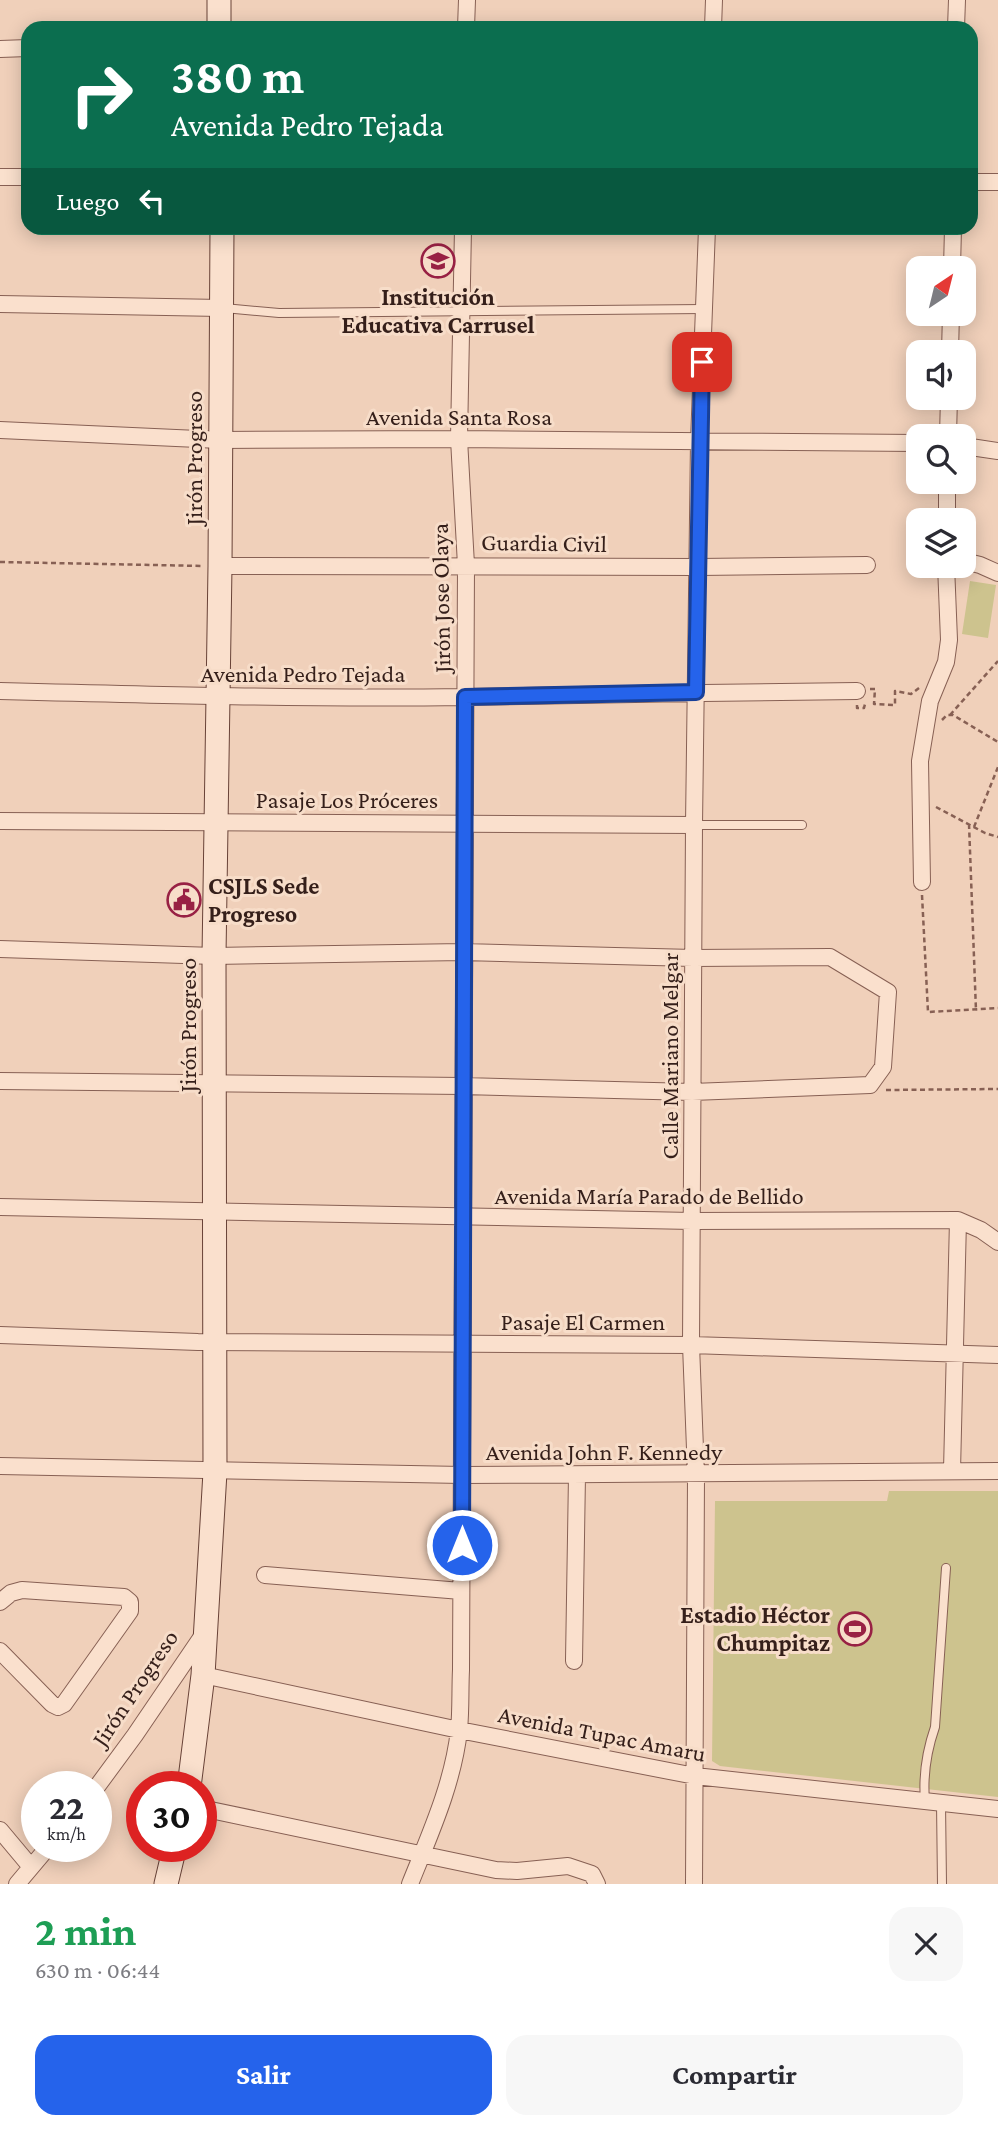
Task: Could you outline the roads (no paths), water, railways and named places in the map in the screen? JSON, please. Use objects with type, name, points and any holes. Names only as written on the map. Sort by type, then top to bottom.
[{"type":"street","points":[[219,0],[219,21]]},
{"type":"street","points":[[466,21],[467,0]]},
{"type":"street","points":[[713,21],[714,0]]},
{"type":"street","points":[[956,21],[957,0]]},
{"type":"street","points":[[0,48],[21,48]]},
{"type":"street","points":[[0,177],[21,177]]},
{"type":"street","points":[[978,182],[998,182]]},
{"type":"street","name":"Jirón Progreso","points":[[109,1771],[205,1632],[215,1472],[214,956],[222,235]]},
{"type":"street","name":"Jirón Jose Olaya","points":[[410,1884],[445,1794],[459,1730],[466,565],[459,439],[463,235]]},
{"type":"street","name":"Calle Mariano Melgar","points":[[694,1884],[696,1475],[691,1345],[694,825],[699,441],[707,235]]},
{"type":"street","points":[[952,256],[953,235]]},
{"type":"street","points":[[0,304],[221,308]]},
{"type":"street","name":"Avenida Santa Rosa","points":[[0,430],[220,440],[906,443]]},
{"type":"street","points":[[976,448],[998,451]]},
{"type":"street","points":[[976,564],[998,573]]},
{"type":"street","name":"Guardia Civil","points":[[220,566],[867,565]]},
{"type":"street","points":[[922,881],[920,761],[930,701],[946,662],[949,640],[947,578]]},
{"type":"street","name":"Avenida Pedro Tejada","points":[[0,691],[216,697],[864,693]]},
{"type":"street","name":"Pasaje Los Próceres","points":[[0,821],[694,825]]},
{"type":"street","points":[[0,949],[214,956],[463,952],[693,958],[830,957],[888,992],[883,1067],[870,1084],[692,1092],[463,1086],[0,1081]]},
{"type":"street","name":"Avenida María Parado de Bellido","points":[[0,1208],[692,1220],[958,1220],[981,1230],[998,1242]]},
{"type":"street","points":[[952,1471],[958,1220]]},
{"type":"street","name":"Pasaje El Carmen","points":[[0,1335],[215,1341],[691,1345],[998,1355]]},
{"type":"street","name":"Avenida John F. Kennedy","points":[[0,1466],[462,1475],[998,1471]]},
{"type":"street","points":[[574,1661],[576,1475]]},
{"type":"street","points":[[265,1575],[461,1591]]},
{"type":"street","points":[[0,1602],[11,1593],[22,1590],[124,1597],[130,1602],[130,1611],[64,1704],[58,1707],[0,1651]]},
{"type":"street","points":[[191,1771],[203,1675],[205,1632]]},
{"type":"street","name":"Avenida Tupac Amaru","points":[[203,1675],[459,1730],[695,1776],[998,1810]]},
{"type":"street","points":[[217,1811],[496,1870],[517,1871],[568,1866],[592,1874],[597,1884]]},
{"type":"street","points":[[0,1830],[31,1867]]},
{"type":"street","points":[[20,1883],[35,1862]]},
{"type":"street","points":[[166,1884],[171,1862]]},
{"type":"lane","points":[[221,308],[279,313],[704,309]]},
{"type":"lane","points":[[694,825],[802,825]]},
{"type":"lane","points":[[942,1884],[933,1802],[924,1789],[930,1742],[935,1727],[946,1568]]},
{"type":"place","name":"Institución Educativa Carrusel","points":[[438,261]]},
{"type":"place","name":"CSJLS Sede Progreso","points":[[184,900]]},
{"type":"place","name":"Estadio Héctor Chumpitaz","points":[[855,1629]]}]
